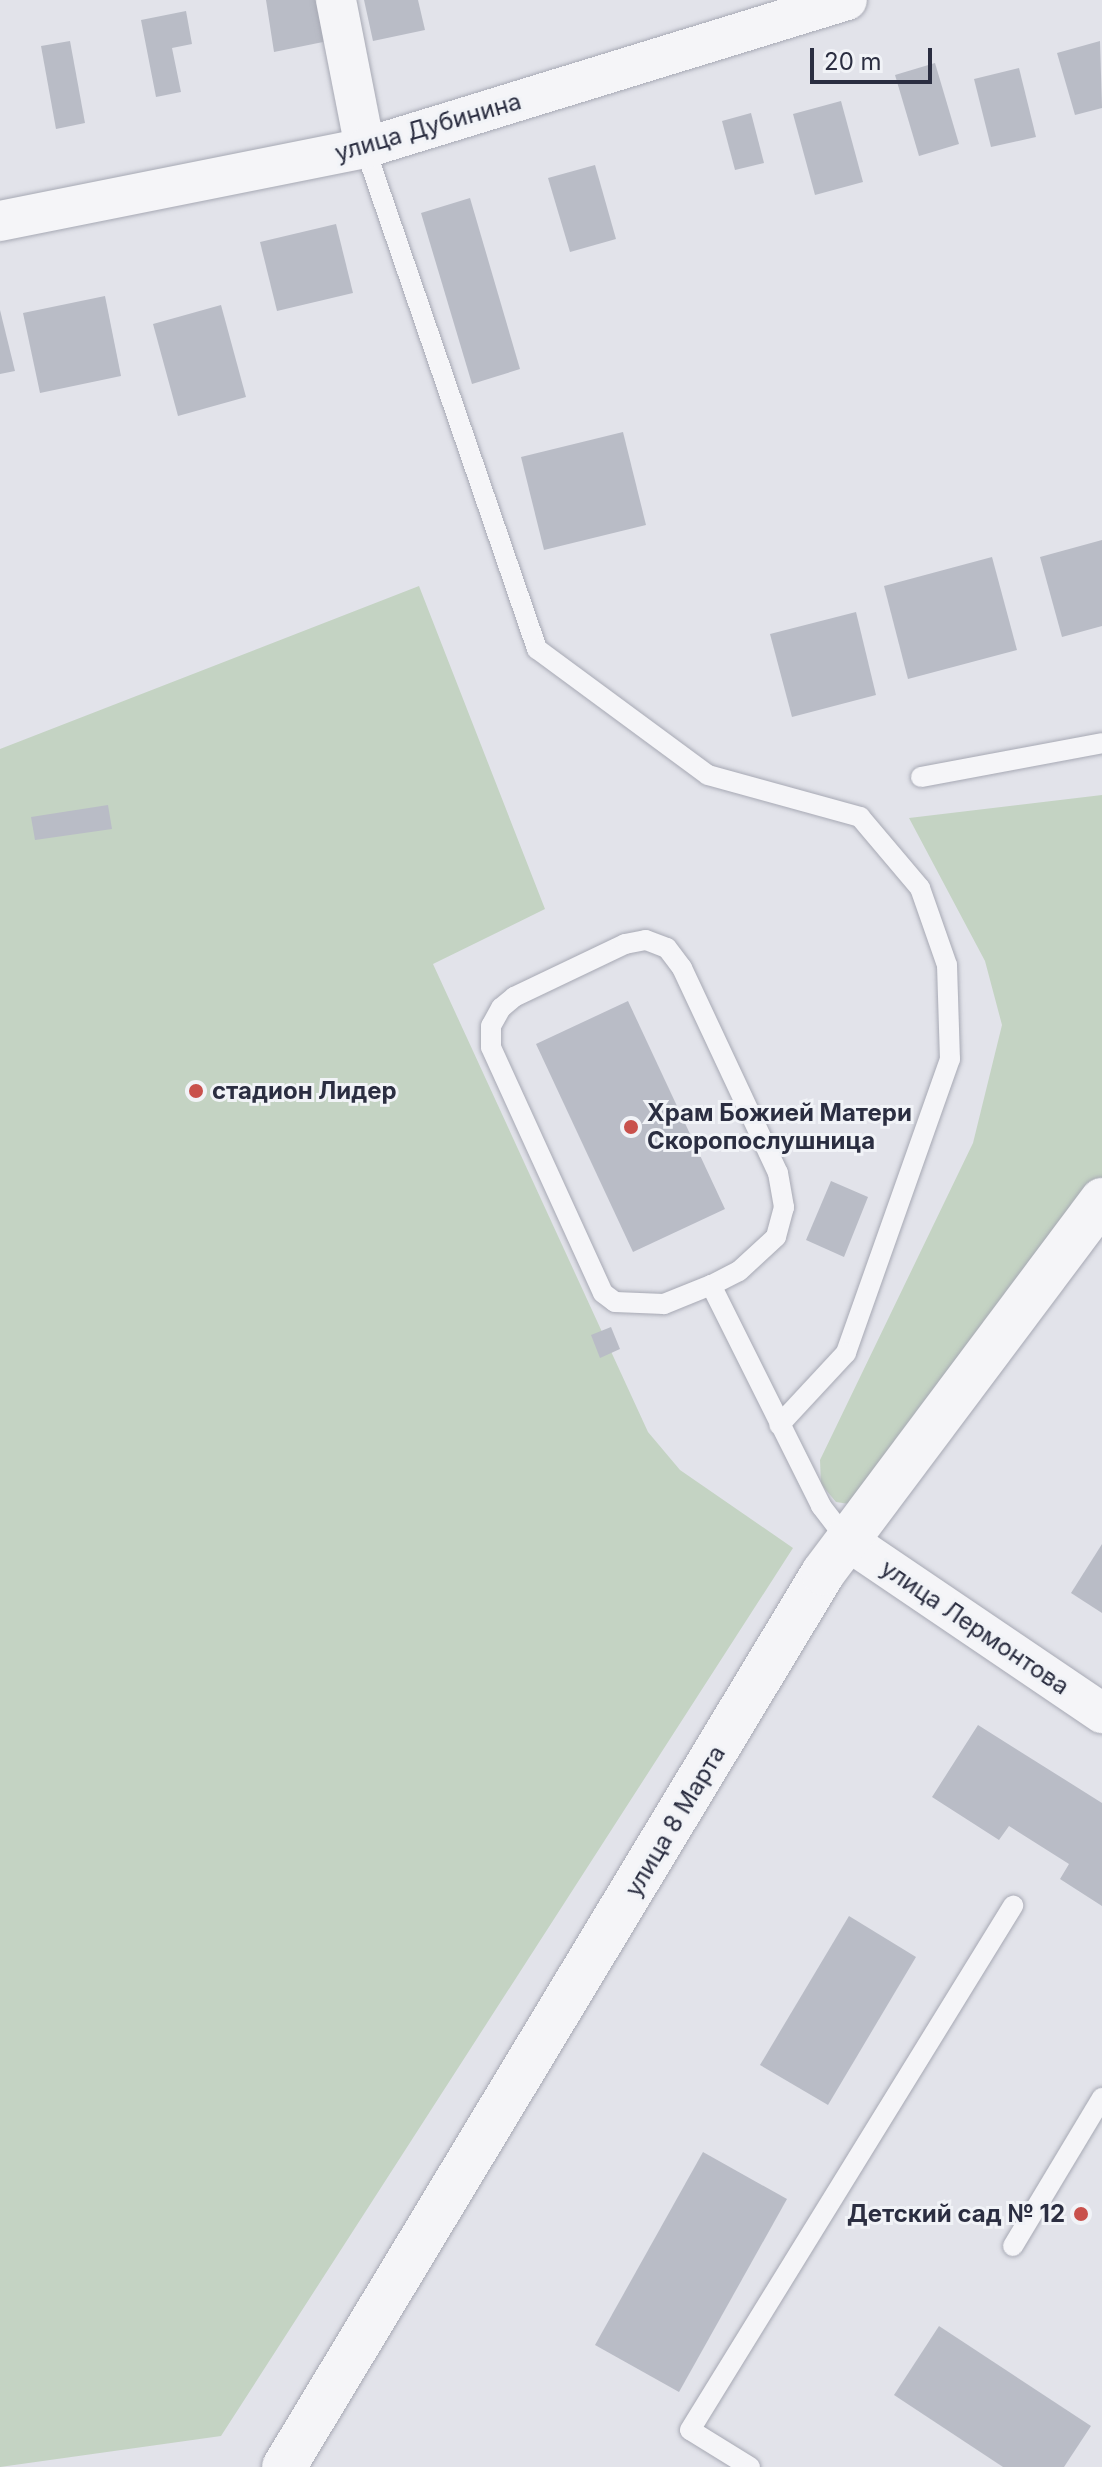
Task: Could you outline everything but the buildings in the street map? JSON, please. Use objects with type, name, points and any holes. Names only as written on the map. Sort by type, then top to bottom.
[{"type":"street","points":[[336,0],[365,148]]},
{"type":"street","name":"улица Дубинина","points":[[0,221],[365,148],[847,0]]},
{"type":"street","name":"улица 8 Марта","points":[[284,2467],[823,1573],[1102,1200]]},
{"type":"street","name":"улица Лермонтова","points":[[848,1541],[1102,1713]]},
{"type":"lane","points":[[365,148],[537,649],[708,775],[860,817],[920,888],[947,965],[950,1059],[846,1353],[779,1425]]},
{"type":"lane","points":[[921,777],[1102,743]]},
{"type":"lane","points":[[646,940],[667,948],[682,968],[778,1173],[784,1207],[776,1237],[739,1271],[711,1285],[664,1304],[615,1302],[603,1293],[491,1047],[491,1026],[507,1002],[625,944],[646,940]]},
{"type":"lane","points":[[711,1285],[821,1506],[848,1541]]},
{"type":"lane","points":[[750,2467],[690,2430],[1013,1906]]},
{"type":"lane","points":[[1013,2246],[1102,2098]]},
{"type":"green space","points":[[419,586],[545,909],[433,964],[648,1432],[680,1470],[793,1548],[221,2436],[0,2467],[0,749]]},
{"type":"green space","points":[[1102,795],[1102,1200],[856,1505],[836,1502],[821,1484],[820,1460],[973,1143],[1002,1025],[985,961],[909,818]]},
{"type":"place","name":"стадион Лидер","points":[[196,1091]]},
{"type":"place","name":"Храм Божией Матери Скоропослушница","points":[[631,1127]]},
{"type":"place","name":"Детский сад № 12","points":[[1081,2214]]}]
